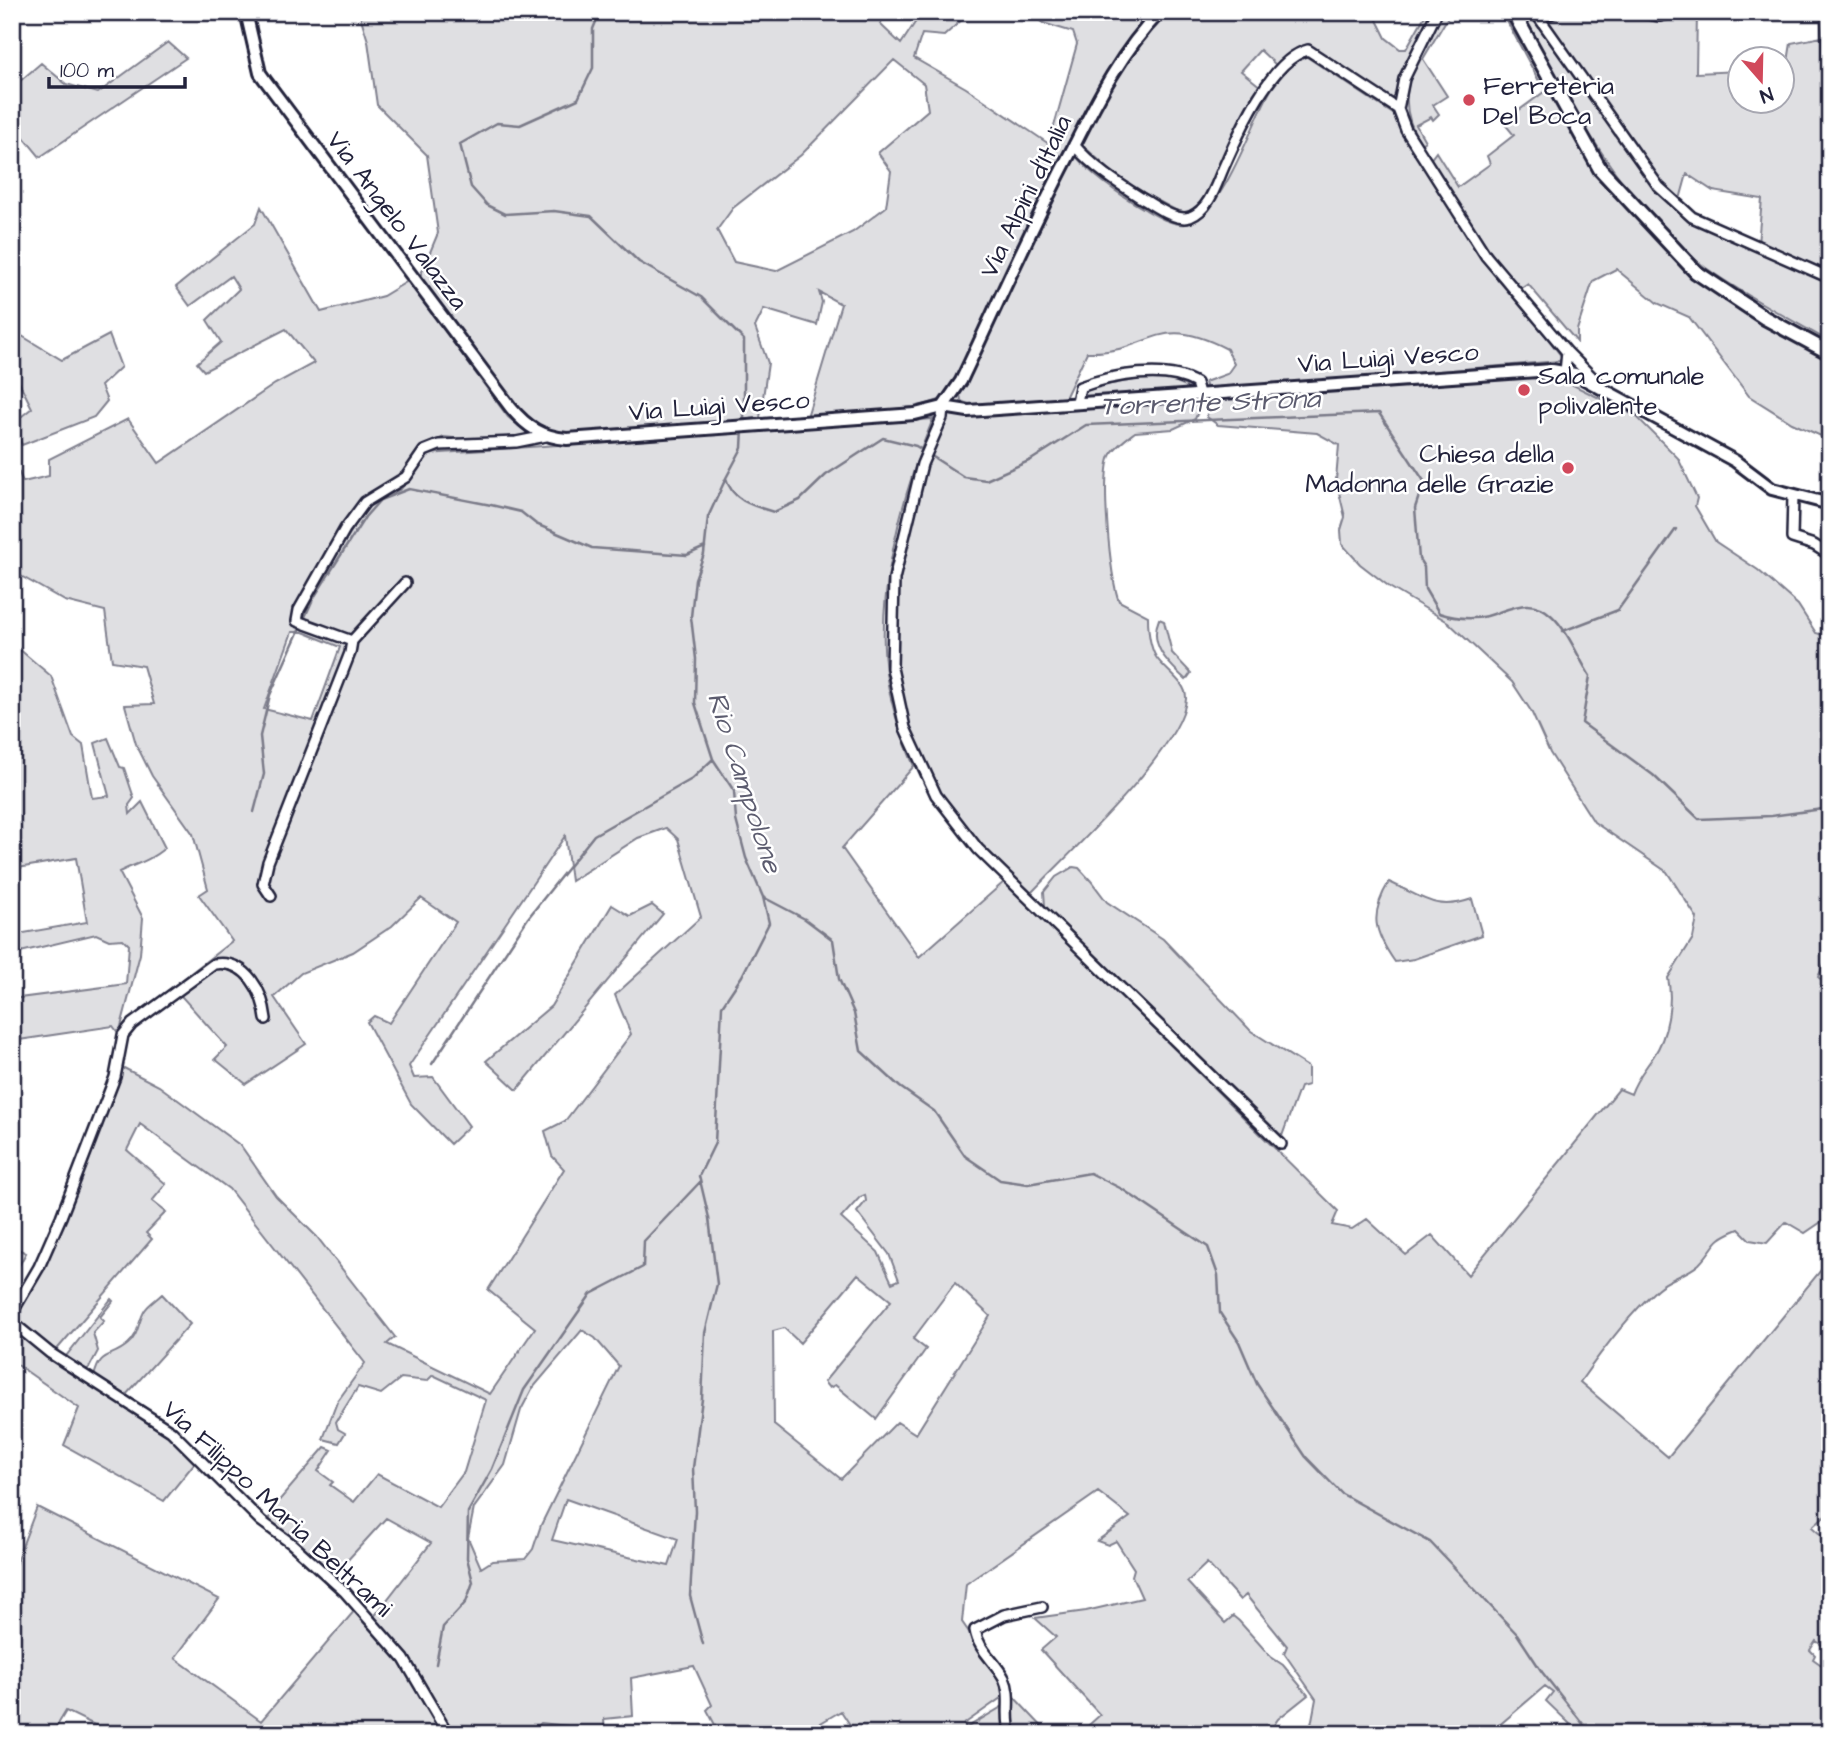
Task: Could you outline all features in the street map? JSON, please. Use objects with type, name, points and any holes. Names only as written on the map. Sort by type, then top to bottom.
[{"type":"main road","points":[[1520,14],[1600,169],[1617,188],[1696,272],[1765,318],[1830,353]]},
{"type":"street","name":"Via Angelo Valazza","points":[[246,12],[265,80],[512,408],[529,426],[546,436]]},
{"type":"street","name":"Via Alpini d'Italia","points":[[943,407],[957,388],[1107,81],[1144,29],[1160,12]]},
{"type":"street","points":[[1437,12],[1404,79],[1398,109],[1406,130],[1486,256],[1567,352],[1610,396]]},
{"type":"street","points":[[1555,12],[1537,15],[1659,187],[1692,217],[1830,278]]},
{"type":"street","points":[[1638,12],[1660,16],[1675,15],[1677,12]]},
{"type":"street","points":[[1074,145],[1090,164],[1134,193],[1178,218],[1191,217],[1203,207],[1214,190],[1271,78],[1298,52],[1308,50],[1327,60],[1398,109]]},
{"type":"street","points":[[1567,352],[1565,372],[1735,461],[1772,489],[1830,504]]},
{"type":"street","name":"Via Luigi Vesco","points":[[352,641],[298,621],[299,610],[345,529],[365,502],[406,477],[424,451],[439,445],[516,442],[546,436],[567,439],[915,414],[943,407],[968,411],[1522,370],[1565,372]]},
{"type":"street","points":[[1077,402],[1080,387],[1098,380],[1151,375],[1186,377],[1196,383],[1199,393]]},
{"type":"street","points":[[943,407],[942,418],[922,464],[894,579],[892,668],[905,728],[936,795],[978,849],[1281,1144]]},
{"type":"street","points":[[1793,495],[1792,538],[1814,545],[1830,555]]},
{"type":"street","points":[[271,896],[263,884],[268,862],[326,721],[352,641],[405,583]]},
{"type":"street","points":[[12,1313],[39,1268],[110,1088],[123,1035],[132,1024],[215,964],[226,962],[240,969],[254,982],[264,1002],[266,1019]]},
{"type":"street","name":"Via Filippo Maria Beltrami","points":[[12,1322],[50,1353],[171,1431],[261,1521],[292,1544],[345,1592],[404,1659],[448,1734]]},
{"type":"street","points":[[1011,1734],[1009,1691],[1004,1678],[977,1640],[975,1630],[1004,1615],[1042,1607]]},
{"type":"shaded area","points":[[359,12],[887,12],[880,24],[901,44],[922,12],[963,12],[966,16],[944,36],[922,34],[914,58],[966,88],[1049,144],[1077,44],[1073,32],[1043,23],[1028,12],[1154,12],[1125,44],[1066,148],[946,398],[917,407],[807,417],[841,304],[819,292],[822,302],[817,325],[764,309],[755,327],[768,363],[760,418],[565,435],[545,430],[514,405],[417,277],[421,274],[438,233],[427,155],[377,105],[368,41]],"holes":[[[894,60],[924,84],[928,110],[878,153],[891,171],[886,207],[853,232],[776,271],[734,262],[717,230],[733,208],[801,155]]]},
{"type":"shaded area","points":[[1166,12],[1373,12],[1386,38],[1400,49],[1406,49],[1427,12],[1434,12],[1404,66],[1395,104],[1351,72],[1303,47],[1277,66],[1260,50],[1241,71],[1261,87],[1200,204],[1189,212],[1179,212],[1123,182],[1080,143],[1119,75]]},
{"type":"shaded area","points":[[1444,12],[1451,12],[1423,59],[1447,96],[1433,105],[1439,114],[1433,120],[1431,117],[1416,125],[1425,141],[1421,144],[1411,126],[1407,92],[1417,61]]},
{"type":"shaded area","points":[[1502,12],[1508,12],[1544,80],[1539,81]]},
{"type":"shaded area","points":[[1540,12],[1697,12],[1696,73],[1727,72],[1727,116],[1797,116],[1797,46],[1791,46],[1791,43],[1822,37],[1820,12],[1830,12],[1830,38],[1822,38],[1822,109],[1830,109],[1830,274],[1758,244],[1762,199],[1713,191],[1687,174],[1679,203],[1660,183]]},
{"type":"shaded area","points":[[1532,16],[1655,190],[1690,222],[1830,284],[1830,342],[1706,268],[1676,243],[1649,215],[1602,154],[1562,88],[1523,21]]},
{"type":"shaded area","points":[[168,42],[186,58],[40,157],[12,123],[12,88],[41,63],[66,84],[98,93]]},
{"type":"shaded area","points":[[1299,57],[1307,57],[1396,116],[1402,133],[1472,241],[1562,357],[1560,361],[1207,390],[1205,382],[1227,374],[1234,364],[1227,349],[1203,338],[1168,334],[1109,351],[1087,352],[1065,398],[972,406],[961,401],[960,394],[1074,154],[1098,178],[1126,198],[1165,220],[1186,224],[1199,217],[1212,204],[1235,166],[1271,90]]},
{"type":"shaded area","points":[[1548,89],[1597,171],[1692,272],[1830,358],[1830,440],[1792,423],[1749,396],[1689,317],[1657,303],[1616,269],[1593,281],[1577,330],[1577,342],[1528,284],[1519,290],[1430,160],[1436,152],[1458,187],[1490,164],[1487,156],[1514,135],[1503,122]]},
{"type":"shaded area","points":[[261,207],[321,312],[383,296],[408,281],[508,417],[530,435],[472,440],[444,437],[424,446],[401,477],[385,485],[337,537],[294,611],[294,618],[299,618],[358,520],[371,504],[401,489],[427,454],[933,419],[901,513],[884,615],[884,648],[889,690],[914,766],[842,848],[919,957],[1005,881],[1338,1211],[1332,1225],[1352,1229],[1367,1219],[1406,1255],[1432,1235],[1468,1275],[1619,1089],[1631,1094],[1658,1049],[1666,1029],[1669,1008],[1668,978],[1693,938],[1697,918],[1667,872],[1594,822],[1550,753],[1531,711],[1512,682],[1448,622],[1391,588],[1360,564],[1342,544],[1341,530],[1345,517],[1336,480],[1339,445],[1317,433],[1218,425],[1207,417],[1209,398],[1514,376],[1567,382],[1636,416],[1678,458],[1697,498],[1695,506],[1716,542],[1758,570],[1798,605],[1816,633],[1830,637],[1830,952],[1818,977],[1830,987],[1830,1216],[1805,1233],[1786,1222],[1767,1243],[1750,1240],[1739,1229],[1723,1237],[1699,1264],[1662,1285],[1646,1300],[1580,1382],[1668,1457],[1830,1259],[1830,1511],[1812,1527],[1830,1543],[1830,1616],[1825,1622],[1830,1627],[1830,1651],[1816,1641],[1810,1650],[1815,1655],[1813,1659],[1830,1671],[1830,1734],[1719,1734],[1703,1724],[1697,1734],[1561,1734],[1570,1724],[1546,1701],[1553,1692],[1545,1686],[1489,1734],[1305,1734],[1311,1725],[1316,1699],[1284,1653],[1287,1646],[1246,1595],[1240,1600],[1207,1563],[1187,1582],[1225,1623],[1233,1616],[1239,1621],[1271,1657],[1283,1665],[1308,1695],[1278,1719],[1268,1734],[1079,1734],[1100,1715],[1041,1650],[1056,1637],[1035,1618],[1086,1611],[1142,1598],[1132,1576],[1134,1569],[1116,1541],[1108,1545],[1097,1541],[1130,1517],[1098,1492],[966,1584],[962,1622],[1002,1680],[1005,1695],[964,1724],[966,1728],[1005,1705],[1007,1734],[856,1734],[841,1711],[802,1734],[720,1734],[707,1710],[712,1705],[694,1666],[631,1678],[633,1716],[604,1719],[605,1734],[566,1734],[567,1726],[541,1723],[531,1734],[452,1734],[422,1678],[373,1618],[431,1543],[386,1518],[334,1575],[270,1521],[270,1511],[325,1447],[332,1450],[318,1471],[333,1482],[330,1485],[354,1502],[377,1474],[438,1507],[464,1472],[486,1400],[433,1375],[427,1381],[401,1378],[381,1394],[358,1387],[336,1422],[338,1429],[345,1433],[339,1443],[323,1439],[337,1402],[365,1363],[229,1189],[140,1124],[127,1150],[166,1184],[152,1201],[166,1212],[146,1233],[152,1239],[53,1354],[14,1321],[13,1317],[40,1268],[120,1066],[159,1086],[241,1146],[276,1196],[317,1237],[395,1337],[387,1344],[490,1394],[535,1328],[488,1290],[564,1169],[552,1156],[545,1131],[565,1121],[631,1034],[615,995],[701,917],[678,839],[666,828],[638,838],[571,881],[565,836],[409,1066],[414,1078],[433,1077],[469,1126],[450,1144],[411,1104],[367,1022],[374,1016],[389,1023],[456,922],[421,898],[392,926],[353,952],[301,973],[274,997],[306,1044],[246,1084],[215,1059],[227,1047],[173,987],[232,941],[199,895],[208,889],[193,834],[152,776],[136,744],[125,705],[154,704],[143,666],[112,661],[105,611],[65,601],[12,571],[12,457],[23,482],[49,476],[49,459],[128,419],[159,463],[275,384],[314,363],[286,329],[204,371],[197,363],[221,342],[207,320],[239,289],[231,276],[190,306],[176,287],[255,224]],"holes":[[[292,632],[303,632],[340,647],[313,721],[264,709]],[[865,1195],[866,1201],[857,1212],[889,1254],[899,1280],[892,1283],[878,1252],[841,1218]],[[858,1274],[891,1301],[824,1382],[829,1388],[835,1385],[876,1419],[926,1349],[913,1339],[955,1283],[990,1316],[916,1434],[897,1422],[841,1479],[774,1425],[773,1331],[784,1328],[800,1343]],[[582,1330],[595,1338],[619,1366],[541,1525],[533,1549],[525,1559],[492,1561],[481,1568],[468,1538],[474,1508],[505,1465],[521,1410],[532,1389]],[[566,1499],[678,1539],[669,1566],[552,1540]]]},
{"type":"shaded area","points":[[12,330],[62,360],[109,335],[121,367],[101,386],[107,401],[94,417],[22,445],[12,424],[32,408],[12,368]]},
{"type":"shaded area","points":[[1146,378],[1172,380],[1186,386],[1186,391],[1082,398],[1087,388]]},
{"type":"shaded area","points":[[1185,397],[1194,403],[1198,412],[1195,419],[1173,429],[1135,432],[1111,454],[1106,482],[1110,551],[1119,601],[1148,616],[1149,637],[1156,657],[1179,682],[1185,693],[1180,720],[1166,745],[1121,800],[1031,893],[993,859],[937,792],[910,731],[895,668],[898,576],[925,464],[948,415]]},
{"type":"shaded area","points":[[1159,619],[1164,621],[1172,653],[1191,673],[1186,680],[1167,660],[1158,645],[1156,628]]},
{"type":"shaded area","points":[[12,643],[51,676],[73,737],[83,745],[92,798],[109,796],[95,743],[108,738],[120,767],[124,768],[134,798],[129,805],[130,814],[142,802],[165,848],[147,860],[119,872],[143,918],[140,954],[119,1034],[113,1026],[12,1041],[12,999],[126,984],[129,945],[123,939],[109,940],[96,934],[12,954],[12,935],[87,922],[76,858],[12,869]]},
{"type":"shaded area","points":[[1073,867],[1079,868],[1107,902],[1163,939],[1251,1031],[1308,1067],[1308,1085],[1300,1087],[1282,1136],[1045,906],[1044,892],[1056,877]]},
{"type":"shaded area","points":[[1389,882],[1438,903],[1459,903],[1472,899],[1482,935],[1414,959],[1395,962],[1382,941],[1377,923],[1379,904]]},
{"type":"shaded area","points":[[612,905],[630,916],[652,905],[663,914],[517,1090],[486,1061],[551,1006]]},
{"type":"shaded area","points":[[12,1246],[26,1253],[14,1275],[12,1274]]},
{"type":"shaded area","points":[[162,1294],[190,1324],[125,1396],[94,1377],[96,1368],[103,1359],[132,1340],[145,1310]]},
{"type":"shaded area","points":[[111,1299],[113,1301],[100,1317],[104,1321],[93,1333],[98,1351],[89,1368],[82,1372],[63,1360]]},
{"type":"shaded area","points":[[12,1329],[166,1432],[197,1460],[164,1501],[64,1445],[79,1408],[12,1361]]},
{"type":"shaded area","points":[[37,1507],[219,1599],[175,1658],[261,1721],[355,1610],[407,1669],[443,1734],[113,1734],[66,1711],[52,1734],[12,1734],[12,1573]]},
{"type":"shaded area","points":[[1013,1696],[1049,1734],[1015,1734],[1012,1727]]},
{"type":"waterway","name":"Torrente Strona","points":[[600,12],[593,29],[593,68],[578,99],[520,125],[497,123],[460,144],[471,187],[487,205],[505,214],[554,211],[591,216],[639,262],[701,297],[744,340],[744,422]]},
{"type":"waterway","name":"Torrente Strona","points":[[743,428],[742,448],[726,478],[738,497],[751,505],[774,512],[800,500],[826,475],[883,438],[916,446],[964,477],[986,480],[1031,460],[1086,425],[1379,413],[1424,481],[1415,508],[1419,559],[1424,567],[1425,589],[1439,613],[1469,618],[1529,605],[1536,606],[1552,616],[1563,629],[1590,676],[1582,723],[1653,775],[1699,819],[1771,816],[1830,808]]},
{"type":"waterway","name":"Rio Campolone","points":[[726,478],[708,517],[704,554],[695,579],[691,617],[696,659],[695,703],[713,759],[734,791],[736,820],[746,858],[763,897],[805,919],[833,940],[839,979],[854,1013],[861,1051],[900,1087],[934,1111],[965,1156],[1000,1180],[1028,1184],[1090,1173],[1122,1189],[1208,1247],[1218,1275],[1220,1313],[1239,1342],[1257,1384],[1306,1457],[1342,1494],[1430,1542],[1517,1634],[1542,1672],[1591,1734]]},
{"type":"waterway","points":[[254,812],[264,774],[260,736],[270,695],[313,599],[365,517],[380,500],[409,489],[491,505],[521,512],[536,524],[592,548],[687,555],[705,547]]},
{"type":"waterway","points":[[1563,631],[1618,610],[1676,529]]},
{"type":"waterway","points":[[432,1064],[528,918],[594,835],[692,779],[713,759]]},
{"type":"waterway","points":[[703,1644],[690,1596],[695,1511],[693,1468],[702,1399],[705,1333],[717,1284],[709,1218],[699,1176],[715,1143],[722,1006],[742,976],[769,923],[763,897]]},
{"type":"waterway","points":[[436,1664],[443,1627],[466,1602],[473,1582],[467,1558],[468,1512],[492,1469],[524,1390],[591,1294],[643,1267],[644,1241],[700,1182]]},
{"type":"place","name":"Ferreteria Del Boca","points":[[1469,100]]},
{"type":"place","name":"Sala comunale polivalente","points":[[1524,390]]},
{"type":"place","name":"Chiesa della Madonna delle Grazie","points":[[1568,468]]}]
